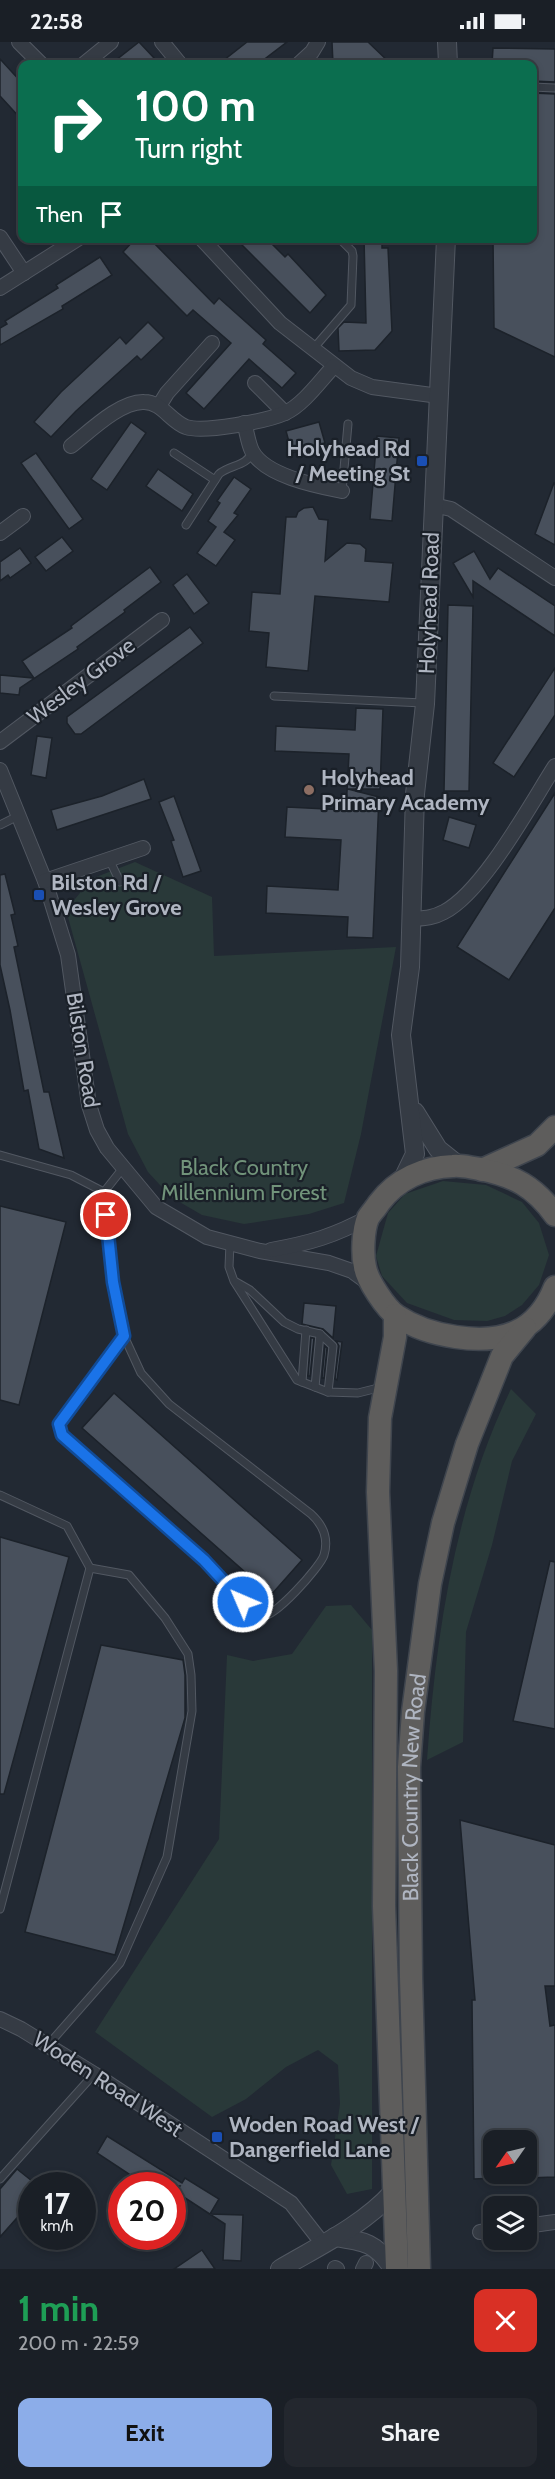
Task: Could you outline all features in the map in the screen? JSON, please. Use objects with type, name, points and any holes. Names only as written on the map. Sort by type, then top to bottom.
[{"type":"highway","points":[[482,1170],[537,1144],[555,1127]]},
{"type":"highway","points":[[539,1319],[495,1339],[478,1340],[419,1329],[394,1315],[374,1287],[365,1268],[365,1232],[369,1217],[385,1196],[402,1181],[432,1166],[458,1165],[519,1180],[547,1203],[555,1215]]},
{"type":"highway","name":"Black Country New Road","points":[[419,2269],[411,1966],[409,1767],[413,1712],[430,1584],[443,1523],[467,1444],[502,1356],[539,1319],[555,1287]]},
{"type":"highway","name":"Black Country New Road","points":[[394,1315],[395,1337],[380,1418],[378,1492],[386,1671],[384,1906],[395,2269]]},
{"type":"street","points":[[19,42],[37,60]]},
{"type":"street","points":[[89,60],[111,42]]},
{"type":"street","points":[[162,42],[177,60]]},
{"type":"street","points":[[303,60],[318,42]]},
{"type":"street","points":[[447,42],[448,60]]},
{"type":"street","points":[[0,237],[24,273]]},
{"type":"street","points":[[0,288],[71,243]]},
{"type":"street","points":[[206,243],[279,323],[351,378],[372,387],[439,396]]},
{"type":"street","name":"Holyhead Road","points":[[402,1181],[415,1154],[414,1130],[405,1077],[414,1034],[410,967],[415,794],[425,704],[446,243]]},
{"type":"street","points":[[159,406],[167,393],[212,343]]},
{"type":"street","points":[[71,446],[112,414],[142,401],[156,403],[176,422],[189,428],[208,429],[285,413],[299,403],[334,366]]},
{"type":"street","points":[[255,383],[285,413]]},
{"type":"street","points":[[244,423],[252,452],[262,462],[296,481],[342,491]]},
{"type":"street","points":[[433,506],[451,509],[555,578]]},
{"type":"street","points":[[0,533],[23,516]]},
{"type":"street","name":"Wesley Grove","points":[[0,742],[162,620]]},
{"type":"street","points":[[412,919],[433,917],[446,911],[460,901],[483,877],[555,766]]},
{"type":"street","name":"Bilston Road","points":[[0,770],[45,881],[68,955],[89,1105],[106,1148],[156,1207],[207,1237],[260,1251],[343,1267],[374,1287]]},
{"type":"street","points":[[45,881],[143,848]]},
{"type":"street","name":"Holyhead Road","points":[[407,1097],[438,1149],[458,1165]]},
{"type":"street","name":"Bilston Road","points":[[260,1251],[311,1243],[346,1230],[369,1217]]},
{"type":"street","name":"Woden Road West","points":[[0,2019],[94,2074],[291,2203],[329,2241]]},
{"type":"street","points":[[280,2269],[329,2241],[382,2204],[393,2192]]},
{"type":"street","points":[[537,2224],[555,2222]]},
{"type":"street","points":[[329,2241],[361,2240],[384,2254],[395,2269]]},
{"type":"lane","points":[[537,87],[555,88]]},
{"type":"lane","points":[[313,349],[351,305],[353,255],[344,243]]},
{"type":"lane","points":[[342,491],[348,424]]},
{"type":"lane","points":[[186,525],[224,470],[247,461],[252,452]]},
{"type":"lane","points":[[174,453],[215,480]]},
{"type":"lane","points":[[274,696],[425,704]]},
{"type":"lane","points":[[0,825],[20,815]]},
{"type":"lane","points":[[109,859],[120,882]]},
{"type":"lane","points":[[0,1155],[71,1175],[104,1192]]},
{"type":"lane","points":[[123,1168],[104,1192],[113,1282],[124,1336],[141,1373],[169,1404],[311,1514],[323,1528],[326,1545],[321,1562],[282,1605],[267,1617],[261,1617],[243,1602],[204,1560],[62,1435],[59,1424],[124,1336]]},
{"type":"lane","points":[[230,1243],[229,1267],[234,1281],[297,1380],[328,1392],[358,1393],[387,1386]]},
{"type":"lane","points":[[234,1281],[250,1290],[284,1322],[298,1329],[320,1334],[333,1346],[328,1392]]},
{"type":"lane","points":[[302,1382],[306,1330]]},
{"type":"lane","points":[[315,1387],[320,1334]]},
{"type":"lane","points":[[0,1495],[67,1526],[90,1568],[0,1909]]},
{"type":"lane","points":[[48,2045],[120,1963],[154,1888],[167,1857],[192,1711],[188,1654],[165,1618],[129,1575],[90,1568]]},
{"type":"lane","points":[[0,2179],[94,2074]]},
{"type":"green space","name":"Black Country Millennium Forest","points":[[135,862],[212,897],[214,956],[396,947],[361,1134],[344,1203],[309,1214],[244,1224],[202,1215],[171,1197],[148,1172],[128,1134],[66,910],[80,893],[78,884]]},
{"type":"green space","points":[[443,1181],[486,1185],[522,1202],[539,1223],[549,1255],[539,1285],[522,1305],[505,1316],[487,1321],[454,1320],[407,1303],[382,1276],[376,1256],[388,1213],[405,1194]]},
{"type":"green space","points":[[511,1389],[536,1414],[512,1461],[492,1545],[466,1632],[463,1742],[427,1760],[436,1665],[451,1570],[476,1478]]},
{"type":"green space","points":[[351,1605],[372,1630],[372,2189],[347,2194],[331,2165],[340,2104],[338,2065],[318,2050],[286,2067],[246,2099],[212,2117],[95,2032],[219,1839],[227,1655],[253,1661],[292,1654],[326,1606]]},
{"type":"building","points":[[139,42],[154,58],[151,60],[116,60]]},
{"type":"building","points":[[247,42],[287,42],[263,60],[224,60]]},
{"type":"building","points":[[332,42],[368,42],[387,60],[333,60]]},
{"type":"building","points":[[493,48],[555,49],[555,82],[537,81],[537,60],[492,60]]},
{"type":"building","points":[[0,59],[18,79],[18,116],[0,96]]},
{"type":"building","points":[[537,93],[555,94],[555,357],[494,328],[493,243],[537,243]]},
{"type":"building","points":[[131,243],[154,243],[214,304],[219,298],[266,340],[263,344],[296,373],[282,388],[249,359],[204,409],[186,393],[231,343],[193,310],[187,316],[123,252]]},
{"type":"building","points":[[240,243],[271,243],[285,257],[288,254],[326,295],[310,313]]},
{"type":"building","points":[[364,243],[382,243],[382,248],[388,248],[392,331],[375,350],[339,351],[338,328],[344,322],[366,323]]},
{"type":"building","points":[[100,257],[112,275],[62,306],[63,309],[0,345],[0,328],[7,324],[5,321],[58,288],[56,285]]},
{"type":"building","points":[[148,322],[164,338],[141,360],[137,356],[51,437],[34,422],[61,392],[120,337],[126,344]]},
{"type":"building","points":[[131,422],[146,433],[107,490],[91,479]]},
{"type":"building","points":[[319,422],[325,443],[292,453],[286,431]]},
{"type":"building","points":[[377,436],[399,438],[392,521],[370,519]]},
{"type":"building","points":[[36,453],[83,519],[69,529],[21,463]]},
{"type":"building","points":[[158,469],[193,494],[182,511],[146,486]]},
{"type":"building","points":[[234,477],[251,489],[234,513],[238,515],[224,532],[235,540],[216,566],[197,553],[216,527],[208,521],[220,503],[217,501]]},
{"type":"building","points":[[555,483],[555,545],[535,534]]},
{"type":"building","points":[[313,507],[319,519],[328,520],[325,561],[347,543],[360,544],[366,549],[365,561],[393,563],[389,602],[315,596],[308,671],[266,667],[269,633],[249,631],[252,592],[280,594],[286,517],[296,517],[298,512],[304,508]]},
{"type":"building","points":[[62,537],[73,551],[46,571],[35,557]]},
{"type":"building","points":[[20,548],[31,563],[10,578],[8,575],[0,581],[0,562]]},
{"type":"building","points":[[474,551],[490,579],[498,568],[555,606],[555,636],[473,581],[473,597],[453,563]]},
{"type":"building","points":[[150,567],[161,582],[77,647],[78,649],[20,688],[19,695],[0,693],[0,675],[34,678],[22,661],[72,628],[71,626]]},
{"type":"building","points":[[187,574],[209,603],[194,614],[173,585]]},
{"type":"building","points":[[448,605],[473,606],[469,791],[444,791]]},
{"type":"building","points":[[190,627],[203,643],[81,734],[75,734],[67,723],[67,717]]},
{"type":"building","points":[[555,668],[555,715],[514,777],[493,763]]},
{"type":"building","points":[[356,708],[383,709],[380,789],[348,789],[379,797],[373,938],[347,937],[348,917],[266,913],[267,886],[338,890],[341,840],[285,837],[287,807],[346,810],[349,754],[275,751],[276,726],[355,730]]},
{"type":"building","points":[[37,736],[52,738],[46,778],[31,775]]},
{"type":"building","points":[[144,779],[151,799],[57,830],[51,810],[102,796]]},
{"type":"building","points":[[555,793],[555,908],[509,980],[457,947]]},
{"type":"building","points":[[174,796],[201,871],[183,877],[171,841],[174,840],[159,802]]},
{"type":"building","points":[[449,817],[476,825],[469,848],[443,840]]},
{"type":"building","points":[[5,874],[15,914],[11,915],[18,946],[14,947],[44,1092],[49,1092],[64,1158],[39,1149],[28,1090],[24,1091],[0,965],[0,875]]},
{"type":"building","points":[[0,1206],[66,1222],[19,1405],[0,1400]]},
{"type":"building","points":[[304,1303],[336,1306],[333,1338],[323,1329],[302,1324]]},
{"type":"building","points":[[311,1338],[314,1338],[310,1376],[308,1376]]},
{"type":"building","points":[[336,1341],[342,1342],[337,1380],[335,1379],[339,1346]]},
{"type":"building","points":[[325,1346],[327,1348],[324,1378],[322,1378]]},
{"type":"building","points":[[114,1393],[302,1560],[271,1595],[82,1428]]},
{"type":"building","points":[[0,1537],[69,1557],[4,1794],[0,1794]]},
{"type":"building","points":[[550,1561],[555,1562],[555,1729],[513,1721]]},
{"type":"building","points":[[101,1645],[183,1660],[185,1675],[185,1718],[115,1955],[25,1932]]},
{"type":"building","points":[[460,1820],[555,1845],[555,1986],[545,1986],[550,2026],[555,2025],[555,2177],[537,2178],[537,2130],[483,2130],[483,2179],[474,2179],[472,2000],[475,2000]]},
{"type":"building","points":[[107,2136],[164,2172],[126,2172],[97,2153]]},
{"type":"building","points":[[17,2169],[21,2172],[18,2172],[18,2217],[0,2237],[0,2189]]},
{"type":"building","points":[[186,2179],[219,2199],[210,2214],[243,2215],[241,2261],[223,2260],[225,2224],[186,2199]]},
{"type":"building","points":[[202,2250],[215,2269],[174,2269]]},
{"type":"place","name":"Holyhead Rd / Meeting St","points":[[422,461]]},
{"type":"place","name":"Holyhead Primary Academy","points":[[309,790]]},
{"type":"place","name":"Bilston Rd / Wesley Grove","points":[[39,895]]},
{"type":"place","name":"Woden Road West / Dangerfield Lane","points":[[217,2137]]},
{"type":"route","points":[[106,1215],[113,1282],[124,1336],[59,1424],[59,1429],[62,1435],[204,1560],[243,1602]]}]
